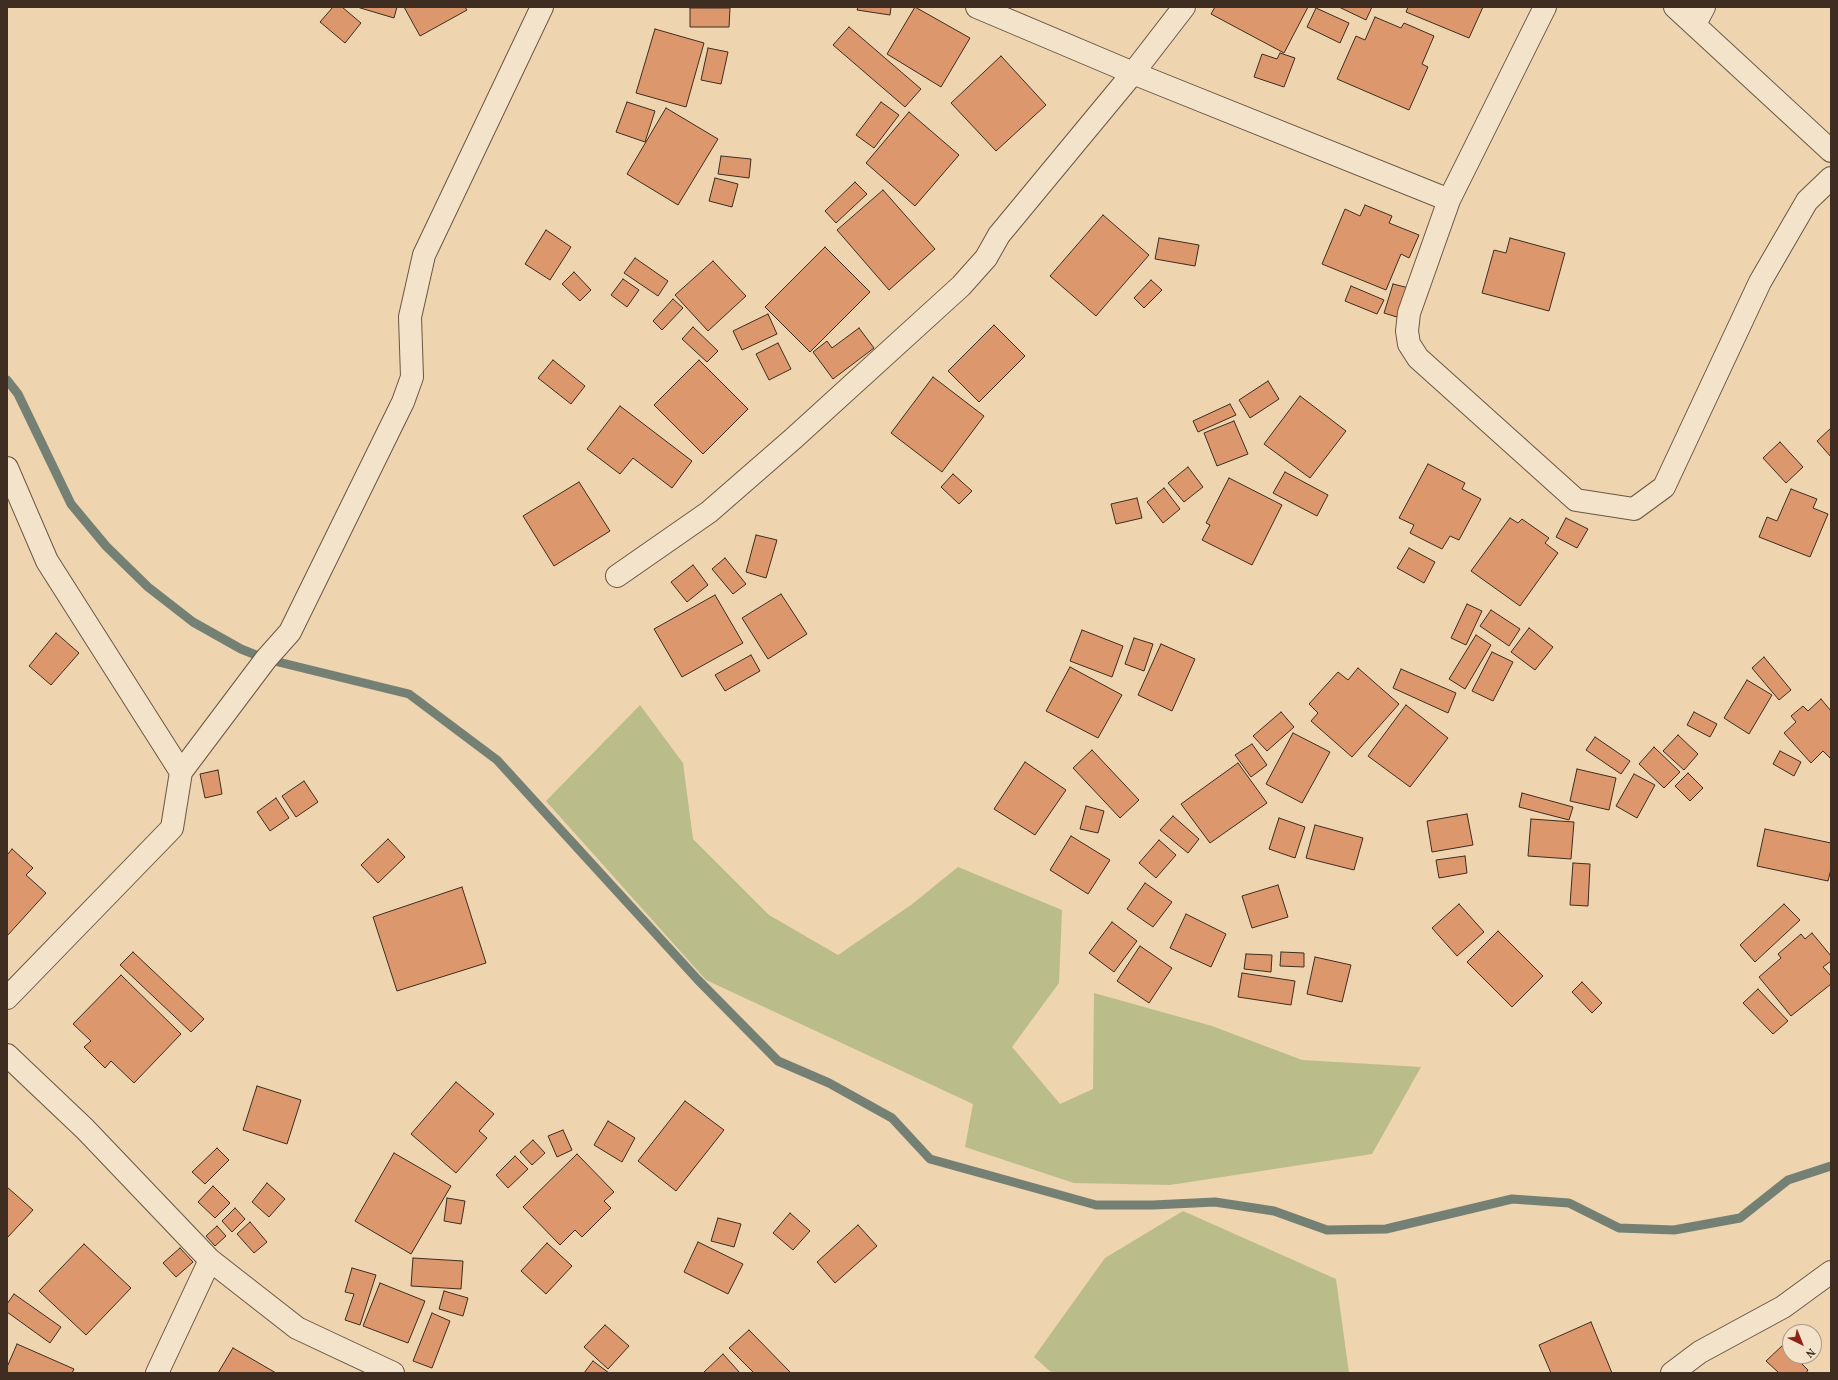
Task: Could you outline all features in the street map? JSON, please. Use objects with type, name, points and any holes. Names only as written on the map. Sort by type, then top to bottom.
[{"type":"street","points":[[7,998],[172,828],[181,772],[266,659],[290,632],[403,402],[412,377],[410,317],[424,255],[542,7]]},
{"type":"street","points":[[977,7],[1133,73],[1449,200]]},
{"type":"street","points":[[617,576],[709,512],[794,438],[961,286],[986,258],[999,235],[1133,73],[1184,7]]},
{"type":"street","points":[[1545,7],[1449,200],[1409,313],[1407,331],[1409,344],[1418,358],[1576,500],[1634,509],[1664,487],[1760,282],[1807,201],[1831,178]]},
{"type":"street","points":[[1675,7],[1700,16],[1831,151]]},
{"type":"street","points":[[7,468],[47,561],[181,772]]},
{"type":"street","points":[[7,1055],[85,1129],[210,1260],[297,1328],[393,1373]]},
{"type":"street","points":[[157,1373],[210,1260]]},
{"type":"street","points":[[1672,1373],[1700,1352],[1783,1307],[1831,1272]]},
{"type":"green space","points":[[640,705],[683,763],[693,839],[769,915],[838,955],[911,905],[958,867],[1062,910],[1059,983],[1012,1047],[1060,1104],[1093,1089],[1094,993],[1212,1026],[1302,1060],[1421,1067],[1372,1154],[1170,1185],[1074,1183],[965,1147],[973,1104],[706,980],[546,801]]},
{"type":"green space","points":[[1183,1211],[1336,1279],[1349,1373],[1052,1373],[1034,1357],[1105,1258]]},
{"type":"building","points":[[333,7],[342,7],[361,23],[345,43],[320,22]]},
{"type":"building","points":[[357,7],[397,7],[394,18]]},
{"type":"building","points":[[404,7],[465,7],[467,10],[420,36]]},
{"type":"building","points":[[858,7],[891,7],[890,15],[857,10]]},
{"type":"building","points":[[915,7],[970,38],[941,87],[887,54]]},
{"type":"building","points":[[1215,7],[1308,7],[1284,53],[1211,14]]},
{"type":"building","points":[[1339,7],[1372,7],[1366,20]]},
{"type":"building","points":[[1408,7],[1483,7],[1469,38],[1406,12]]},
{"type":"building","points":[[690,8],[730,8],[729,27],[690,27]]},
{"type":"building","points":[[1316,8],[1349,23],[1340,43],[1307,27]]},
{"type":"building","points":[[1375,17],[1401,28],[1404,23],[1434,36],[1422,64],[1428,67],[1409,110],[1337,79],[1356,36],[1365,40]]},
{"type":"building","points":[[849,27],[921,89],[905,107],[833,45]]},
{"type":"building","points":[[655,29],[704,43],[686,107],[636,93]]},
{"type":"building","points":[[708,48],[728,52],[721,84],[701,80]]},
{"type":"building","points":[[1280,53],[1295,58],[1284,87],[1254,77],[1262,54],[1277,59]]},
{"type":"building","points":[[1001,56],[1046,105],[996,151],[951,103]]},
{"type":"building","points":[[627,102],[655,111],[645,142],[616,132]]},
{"type":"building","points":[[881,102],[899,115],[874,148],[856,135]]},
{"type":"building","points":[[666,108],[718,139],[678,205],[627,174]]},
{"type":"building","points":[[909,112],[959,155],[915,206],[866,163]]},
{"type":"building","points":[[721,156],[751,159],[749,178],[718,174]]},
{"type":"building","points":[[715,178],[738,184],[732,207],[709,201]]},
{"type":"building","points":[[855,182],[867,194],[836,223],[825,211]]},
{"type":"building","points":[[883,190],[935,249],[889,290],[837,230]]},
{"type":"building","points":[[1365,205],[1392,216],[1389,223],[1419,235],[1409,258],[1401,254],[1386,290],[1322,264],[1345,209],[1360,216]]},
{"type":"building","points":[[1103,215],[1149,255],[1096,316],[1050,276]]},
{"type":"building","points":[[546,230],[571,247],[550,280],[525,264]]},
{"type":"building","points":[[1159,238],[1199,245],[1195,266],[1155,259]]},
{"type":"building","points":[[1510,238],[1565,253],[1549,311],[1482,293],[1494,250],[1506,253]]},
{"type":"building","points":[[825,247],[870,292],[810,352],[765,307]]},
{"type":"building","points":[[635,258],[668,281],[658,296],[624,273]]},
{"type":"building","points":[[713,261],[746,296],[708,331],[675,295]]},
{"type":"building","points":[[574,272],[591,290],[580,301],[562,284]]},
{"type":"building","points":[[623,279],[639,290],[627,307],[611,295]]},
{"type":"building","points":[[1151,280],[1162,290],[1144,308],[1134,298]]},
{"type":"building","points":[[1393,284],[1409,288],[1400,318],[1384,313]]},
{"type":"building","points":[[1351,286],[1384,300],[1377,314],[1345,301]]},
{"type":"building","points":[[673,299],[683,308],[662,330],[653,321]]},
{"type":"building","points":[[768,314],[777,334],[742,350],[733,331]]},
{"type":"building","points":[[994,325],[1025,356],[979,402],[948,371]]},
{"type":"building","points":[[693,327],[718,351],[707,362],[682,339]]},
{"type":"building","points":[[859,328],[874,348],[833,379],[813,352],[827,341],[832,348]]},
{"type":"building","points":[[778,343],[791,369],[769,380],[756,354]]},
{"type":"building","points":[[553,360],[585,386],[571,404],[538,378]]},
{"type":"building","points":[[699,360],[748,409],[703,454],[654,405]]},
{"type":"building","points":[[933,377],[984,416],[942,472],[891,433]]},
{"type":"building","points":[[1268,381],[1279,399],[1250,418],[1239,400]]},
{"type":"building","points":[[1300,396],[1346,431],[1310,478],[1264,444]]},
{"type":"building","points":[[1230,404],[1236,415],[1198,432],[1193,421]]},
{"type":"building","points":[[620,406],[692,461],[672,488],[633,458],[620,474],[587,449]]},
{"type":"building","points":[[1234,421],[1248,454],[1217,466],[1204,433]]},
{"type":"building","points":[[1831,428],[1831,457],[1817,441]]},
{"type":"building","points":[[1780,442],[1803,467],[1786,483],[1763,458]]},
{"type":"building","points":[[1428,464],[1465,483],[1462,489],[1481,499],[1459,540],[1450,536],[1442,549],[1410,533],[1414,525],[1399,518]]},
{"type":"building","points":[[1188,467],[1203,487],[1184,502],[1168,483]]},
{"type":"building","points":[[1285,472],[1328,495],[1317,516],[1273,493]]},
{"type":"building","points":[[953,474],[972,491],[959,504],[941,487]]},
{"type":"building","points":[[1229,478],[1282,505],[1252,565],[1202,540],[1210,525],[1206,523]]},
{"type":"building","points":[[579,482],[610,531],[554,566],[523,516]]},
{"type":"building","points":[[1164,488],[1180,509],[1163,523],[1147,502]]},
{"type":"building","points":[[1791,489],[1817,499],[1813,508],[1828,514],[1810,557],[1759,537],[1767,517],[1777,521]]},
{"type":"building","points":[[1137,498],[1142,518],[1116,524],[1111,504]]},
{"type":"building","points":[[1510,518],[1518,523],[1522,519],[1549,538],[1545,543],[1558,553],[1520,606],[1471,571]]},
{"type":"building","points":[[1566,518],[1588,529],[1577,548],[1556,537]]},
{"type":"building","points":[[756,535],[777,540],[766,578],[746,572]]},
{"type":"building","points":[[1409,548],[1435,562],[1424,583],[1397,568]]},
{"type":"building","points":[[725,558],[746,584],[733,594],[712,569]]},
{"type":"building","points":[[693,565],[708,585],[687,602],[671,582]]},
{"type":"building","points":[[781,594],[807,634],[768,659],[742,618]]},
{"type":"building","points":[[715,595],[743,643],[682,677],[654,629]]},
{"type":"building","points":[[1467,604],[1482,611],[1466,645],[1451,638]]},
{"type":"building","points":[[1491,610],[1520,629],[1509,646],[1480,626]]},
{"type":"building","points":[[1529,628],[1553,647],[1535,670],[1511,652]]},
{"type":"building","points":[[1082,630],[1123,646],[1112,677],[1070,661]]},
{"type":"building","points":[[56,633],[79,653],[51,685],[29,666]]},
{"type":"building","points":[[1476,635],[1491,645],[1465,689],[1449,679]]},
{"type":"building","points":[[1134,638],[1153,644],[1144,671],[1125,664]]},
{"type":"building","points":[[1161,644],[1195,659],[1172,711],[1138,695]]},
{"type":"building","points":[[1492,652],[1513,662],[1493,701],[1472,691]]},
{"type":"building","points":[[751,655],[760,671],[725,691],[715,675]]},
{"type":"building","points":[[1764,657],[1791,690],[1779,700],[1752,668]]},
{"type":"building","points":[[1070,667],[1122,695],[1098,738],[1046,711]]},
{"type":"building","points":[[1358,668],[1399,704],[1352,757],[1311,721],[1318,713],[1309,704],[1338,672],[1348,680]]},
{"type":"building","points":[[1401,669],[1456,693],[1448,713],[1393,688]]},
{"type":"building","points":[[1747,680],[1772,695],[1749,734],[1724,718]]},
{"type":"building","points":[[1821,699],[1831,711],[1831,759],[1823,751],[1811,763],[1784,733],[1796,722],[1791,716],[1803,706],[1808,711]]},
{"type":"building","points":[[1406,705],[1448,738],[1410,787],[1368,756]]},
{"type":"building","points":[[1281,712],[1294,727],[1267,751],[1253,736]]},
{"type":"building","points":[[1694,712],[1717,724],[1710,737],[1687,725]]},
{"type":"building","points":[[1293,733],[1330,752],[1302,803],[1266,784]]},
{"type":"building","points":[[1678,735],[1698,754],[1684,770],[1663,751]]},
{"type":"building","points":[[1595,737],[1630,761],[1621,774],[1586,750]]},
{"type":"building","points":[[1252,744],[1267,765],[1251,777],[1235,755]]},
{"type":"building","points":[[1654,747],[1680,772],[1664,788],[1639,764]]},
{"type":"building","points":[[1092,750],[1139,800],[1120,818],[1073,768]]},
{"type":"building","points":[[1780,751],[1801,762],[1794,776],[1773,764]]},
{"type":"building","points":[[1025,762],[1066,790],[1035,835],[994,809]]},
{"type":"building","points":[[1238,763],[1267,803],[1210,843],[1181,804]]},
{"type":"building","points":[[1577,769],[1616,778],[1609,810],[1570,801]]},
{"type":"building","points":[[218,770],[222,794],[205,798],[200,774]]},
{"type":"building","points":[[1688,773],[1703,788],[1690,801],[1675,786]]},
{"type":"building","points":[[1634,774],[1655,785],[1637,818],[1616,806]]},
{"type":"building","points":[[304,781],[318,802],[296,817],[282,796]]},
{"type":"building","points":[[1522,793],[1573,807],[1569,820],[1519,807]]},
{"type":"building","points":[[276,798],[289,818],[270,831],[257,812]]},
{"type":"building","points":[[1086,806],[1104,811],[1098,833],[1080,829]]},
{"type":"building","points":[[1467,814],[1473,845],[1432,852],[1427,821]]},
{"type":"building","points":[[1173,816],[1199,839],[1188,853],[1160,830]]},
{"type":"building","points":[[1279,818],[1305,827],[1295,858],[1269,849]]},
{"type":"building","points":[[1531,819],[1574,822],[1571,859],[1528,856]]},
{"type":"building","points":[[1315,825],[1363,838],[1354,870],[1306,858]]},
{"type":"building","points":[[1765,829],[1831,843],[1831,869],[1828,881],[1757,866]]},
{"type":"building","points":[[1071,836],[1110,860],[1088,894],[1050,870]]},
{"type":"building","points":[[388,839],[405,857],[378,883],[361,865]]},
{"type":"building","points":[[1159,840],[1176,855],[1156,878],[1139,863]]},
{"type":"building","points":[[12,849],[33,868],[26,875],[46,893],[7,936],[7,855]]},
{"type":"building","points":[[1465,856],[1467,873],[1439,878],[1436,860]]},
{"type":"building","points":[[1573,863],[1590,864],[1588,906],[1570,905]]},
{"type":"building","points":[[1145,883],[1172,902],[1153,927],[1127,909]]},
{"type":"building","points":[[1278,885],[1288,917],[1252,928],[1242,896]]},
{"type":"building","points":[[462,887],[486,963],[397,991],[373,917]]},
{"type":"building","points":[[1459,904],[1484,932],[1457,956],[1432,928]]},
{"type":"building","points":[[1784,904],[1800,920],[1755,962],[1740,945]]},
{"type":"building","points":[[1186,914],[1226,934],[1211,967],[1170,948]]},
{"type":"building","points":[[1112,922],[1137,941],[1114,972],[1089,953]]},
{"type":"building","points":[[1498,931],[1543,976],[1512,1007],[1467,962]]},
{"type":"building","points":[[1812,933],[1831,956],[1831,961],[1823,967],[1831,976],[1831,984],[1791,1016],[1759,977],[1781,958],[1778,954],[1801,934],[1805,939]]},
{"type":"building","points":[[1140,946],[1172,968],[1149,1003],[1117,981]]},
{"type":"building","points":[[133,952],[204,1019],[191,1032],[120,965]]},
{"type":"building","points":[[1281,952],[1304,953],[1304,967],[1280,966]]},
{"type":"building","points":[[1246,954],[1272,955],[1271,972],[1244,969]]},
{"type":"building","points":[[1315,957],[1351,965],[1342,1002],[1307,994]]},
{"type":"building","points":[[1242,973],[1295,981],[1291,1005],[1238,997]]},
{"type":"building","points":[[121,975],[181,1034],[134,1083],[111,1061],[105,1068],[84,1047],[91,1041],[73,1024]]},
{"type":"building","points":[[1582,982],[1602,1003],[1592,1013],[1572,992]]},
{"type":"building","points":[[1758,989],[1788,1021],[1773,1034],[1743,1003]]},
{"type":"building","points":[[456,1082],[494,1114],[479,1131],[487,1138],[456,1173],[411,1134]]},
{"type":"building","points":[[257,1086],[301,1100],[287,1144],[243,1130]]},
{"type":"building","points":[[685,1101],[724,1130],[676,1191],[638,1161]]},
{"type":"building","points":[[608,1121],[635,1138],[622,1162],[594,1145]]},
{"type":"building","points":[[563,1130],[572,1150],[557,1157],[548,1136]]},
{"type":"building","points":[[533,1140],[545,1153],[532,1165],[520,1152]]},
{"type":"building","points":[[217,1148],[229,1160],[205,1184],[192,1172]]},
{"type":"building","points":[[394,1153],[451,1186],[411,1254],[355,1221]]},
{"type":"building","points":[[577,1154],[614,1192],[604,1201],[611,1208],[582,1237],[575,1230],[560,1245],[523,1207]]},
{"type":"building","points":[[515,1156],[528,1169],[508,1188],[496,1175]]},
{"type":"building","points":[[267,1183],[285,1199],[269,1217],[252,1202]]},
{"type":"building","points":[[213,1186],[230,1203],[215,1218],[198,1202]]},
{"type":"building","points":[[7,1187],[33,1210],[7,1238]]},
{"type":"building","points":[[447,1198],[465,1201],[461,1224],[444,1221]]},
{"type":"building","points":[[235,1208],[245,1219],[232,1232],[222,1221]]},
{"type":"building","points":[[790,1213],[810,1231],[793,1250],[773,1233]]},
{"type":"building","points":[[718,1218],[741,1224],[734,1247],[711,1241]]},
{"type":"building","points":[[250,1222],[267,1242],[254,1253],[237,1234]]},
{"type":"building","points":[[858,1225],[877,1246],[835,1283],[817,1262]]},
{"type":"building","points":[[217,1226],[226,1236],[215,1246],[206,1236]]},
{"type":"building","points":[[698,1242],[743,1264],[728,1294],[684,1272]]},
{"type":"building","points":[[547,1243],[572,1266],[546,1294],[521,1271]]},
{"type":"building","points":[[84,1244],[131,1288],[86,1335],[39,1291]]},
{"type":"building","points":[[180,1248],[193,1262],[176,1277],[163,1263]]},
{"type":"building","points":[[413,1258],[463,1261],[461,1289],[411,1286]]},
{"type":"building","points":[[352,1268],[376,1275],[360,1325],[345,1320],[354,1294],[345,1292]]},
{"type":"building","points":[[380,1283],[425,1301],[408,1343],[363,1326]]},
{"type":"building","points":[[444,1291],[468,1298],[463,1316],[439,1309]]},
{"type":"building","points":[[14,1294],[61,1327],[50,1343],[7,1312],[7,1304]]},
{"type":"building","points":[[432,1313],[450,1321],[432,1368],[413,1361]]},
{"type":"building","points":[[1591,1322],[1612,1373],[1551,1373],[1539,1345]]},
{"type":"building","points":[[605,1325],[629,1346],[608,1369],[584,1347]]},
{"type":"building","points":[[749,1330],[791,1373],[754,1373],[729,1348]]},
{"type":"building","points":[[17,1344],[74,1369],[72,1373],[7,1373],[7,1367]]},
{"type":"building","points":[[1782,1346],[1782,1364],[1802,1364],[1808,1370],[1806,1373],[1779,1373],[1766,1361]]},
{"type":"building","points":[[233,1348],[276,1373],[218,1373]]},
{"type":"building","points":[[723,1354],[740,1373],[703,1373]]},
{"type":"building","points":[[593,1361],[609,1373],[584,1373]]},
{"type":"waterway","points":[[7,380],[18,394],[71,504],[106,546],[148,587],[193,622],[241,649],[266,659],[409,694],[497,760],[698,980],[778,1061],[829,1083],[892,1118],[930,1159],[1096,1205],[1153,1205],[1215,1202],[1274,1211],[1327,1230],[1386,1229],[1512,1199],[1569,1203],[1619,1228],[1674,1230],[1740,1218],[1788,1180],[1831,1166]]}]
